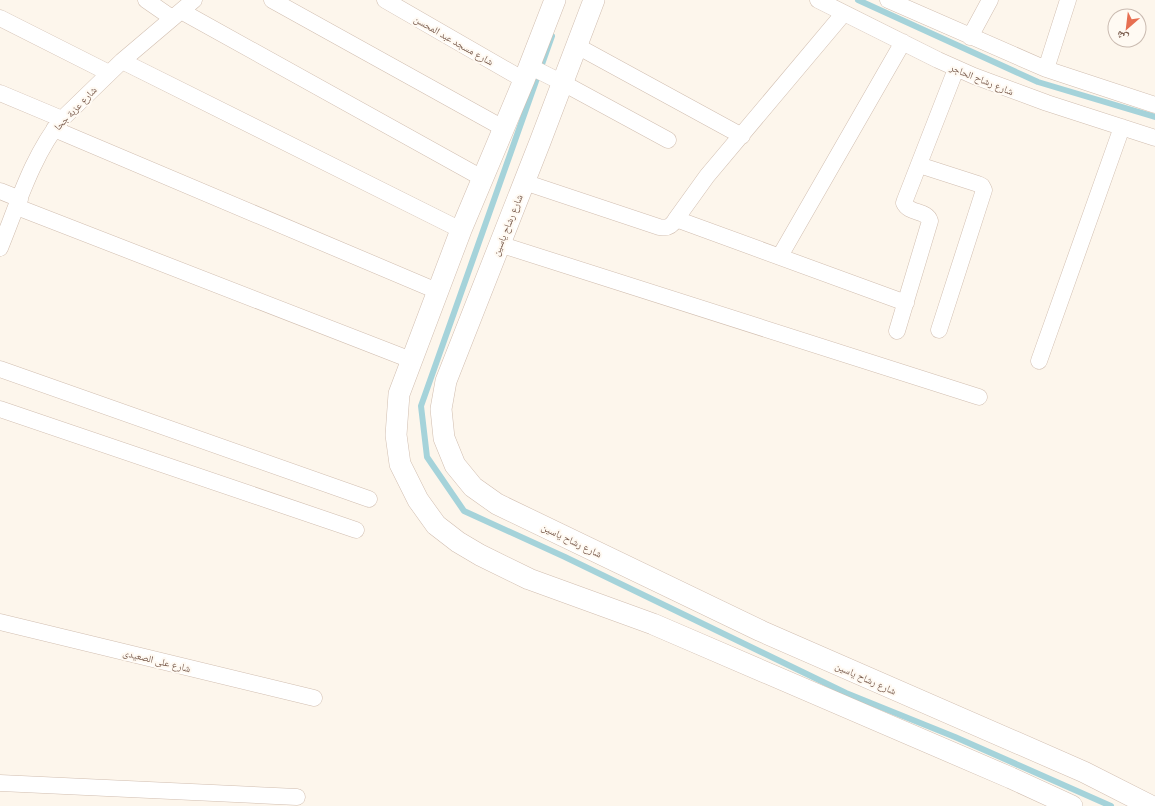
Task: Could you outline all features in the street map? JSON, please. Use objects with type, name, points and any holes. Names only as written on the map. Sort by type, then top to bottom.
[{"type":"street","points":[[146,0],[177,15],[482,178]]},
{"type":"street","name":"شارع عزبة جحا","points":[[0,248],[5,224],[18,203],[40,150],[58,124],[122,61],[194,0]]},
{"type":"street","points":[[272,0],[503,128]]},
{"type":"street","name":"شارع مسجد عبد المحسن","points":[[385,0],[530,72],[557,80],[668,140]]},
{"type":"street","points":[[555,0],[530,72],[503,128],[482,178],[437,291],[399,394],[396,435],[400,464],[418,500],[436,525],[458,542],[480,555],[529,579],[653,624],[1011,778],[1072,806]]},
{"type":"street","name":"شارع رشاح ياسين","points":[[594,0],[577,46],[557,80],[524,182],[446,381],[441,409],[444,438],[455,464],[473,487],[497,504],[761,631],[1084,772],[1151,806]]},
{"type":"street","name":"شارع رشاح الحاجر","points":[[818,0],[956,69],[1010,90],[1155,138]]},
{"type":"street","points":[[888,0],[909,4],[970,37],[1046,69],[1155,105]]},
{"type":"street","points":[[970,37],[990,0]]},
{"type":"street","points":[[1046,69],[1068,0]]},
{"type":"street","points":[[524,182],[665,228],[673,225],[676,218],[707,176],[844,13]]},
{"type":"street","points":[[0,18],[109,73]]},
{"type":"street","points":[[780,256],[903,42]]},
{"type":"street","points":[[577,46],[742,136]]},
{"type":"street","points":[[122,61],[461,230]]},
{"type":"street","points":[[897,331],[930,221],[927,216],[907,208],[904,203],[956,69]]},
{"type":"street","points":[[0,92],[58,124],[437,291]]},
{"type":"street","points":[[1039,361],[1122,127]]},
{"type":"street","points":[[919,165],[978,184],[982,186],[984,190],[939,330]]},
{"type":"street","points":[[0,191],[18,203],[411,360]]},
{"type":"street","points":[[676,218],[906,303]]},
{"type":"street","points":[[499,244],[979,397]]},
{"type":"street","points":[[0,369],[369,499]]},
{"type":"street","points":[[0,409],[356,530]]},
{"type":"street","name":"شارع على الصعيدى","points":[[0,622],[314,698]]},
{"type":"street","points":[[0,783],[297,796]]},
{"type":"waterway","points":[[858,0],[1038,82],[1155,117]]},
{"type":"waterway","points":[[552,36],[421,406],[427,457],[464,511],[565,557],[846,693],[955,737],[1111,806]]}]
